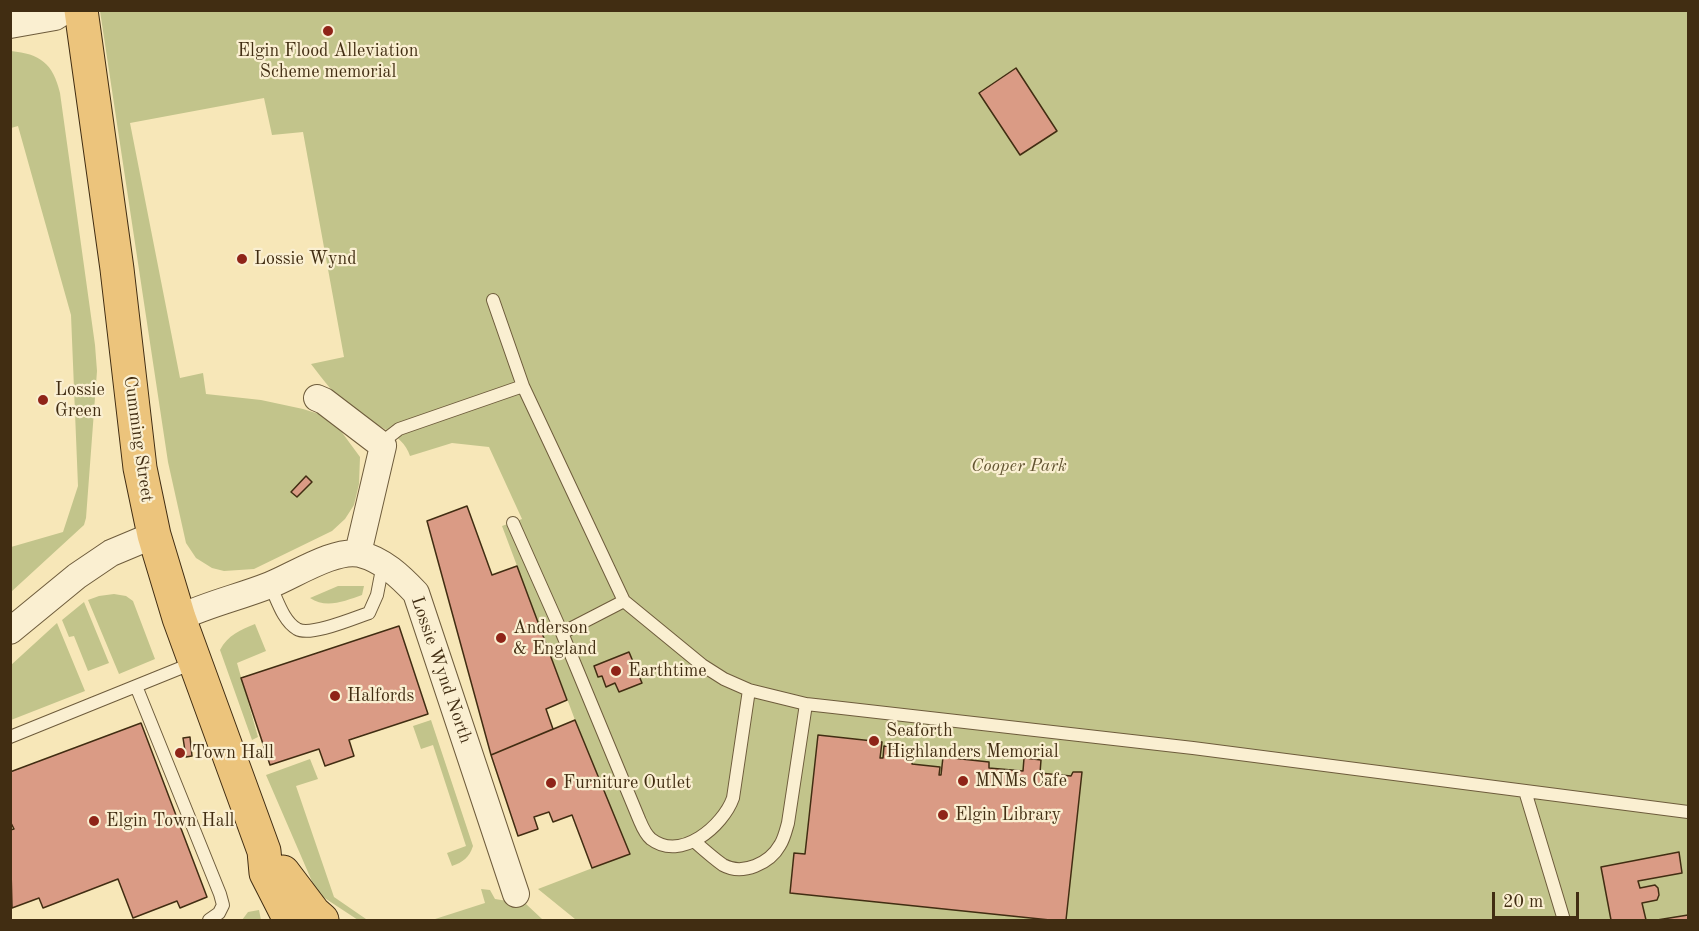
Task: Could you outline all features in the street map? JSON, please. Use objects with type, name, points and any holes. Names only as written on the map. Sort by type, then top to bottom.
[{"type":"main road","name":"Cumming Street","points":[[81,10],[117,269],[140,468],[154,535],[179,618],[264,850],[267,873],[290,921]]},
{"type":"main road","name":"Cumming Street","points":[[264,850],[280,866],[322,921]]},
{"type":"street","points":[[10,13],[19,10]]},
{"type":"street","points":[[10,25],[55,17],[66,10]]},
{"type":"street","points":[[179,618],[270,585],[331,557],[358,553],[383,446],[317,398]]},
{"type":"street","points":[[10,631],[94,564],[111,553],[154,535]]},
{"type":"street","name":"Lossie Wynd North","points":[[358,553],[383,563],[416,593],[516,894]]},
{"type":"lane","points":[[493,300],[523,386],[624,601],[702,665],[724,679],[749,690],[806,704],[1193,748],[1689,812]]},
{"type":"lane","points":[[383,446],[399,429],[523,386]]},
{"type":"lane","points":[[513,523],[647,835],[652,840],[666,846],[694,841],[709,832],[729,807],[733,798],[749,690]]},
{"type":"lane","points":[[270,585],[284,614],[297,630],[310,632],[369,613],[377,595],[383,563]]},
{"type":"lane","points":[[562,633],[624,601]]},
{"type":"lane","points":[[10,737],[196,662]]},
{"type":"lane","points":[[136,686],[220,894],[223,905],[219,913],[209,921]]},
{"type":"lane","points":[[694,841],[723,865],[731,868],[752,867],[763,862],[775,852],[788,823],[806,704]]},
{"type":"lane","points":[[1525,791],[1564,921]]},
{"type":"green space","name":"Cooper Park","points":[[100,11],[1688,11],[1688,920],[575,919],[538,889],[629,854],[575,720],[502,526],[522,519],[489,447],[452,443],[410,456],[401,441],[346,405],[311,364],[344,357],[303,132],[272,135],[264,98],[130,123],[180,378],[203,373],[206,394],[261,400],[319,414],[338,427],[360,457],[359,484],[354,505],[345,519],[332,531],[254,569],[224,571],[212,568],[196,558],[186,543],[168,462]]},
{"type":"green space","points":[[11,51],[30,55],[44,62],[53,74],[60,93],[97,371],[84,525],[11,592],[11,547],[63,532],[78,486],[71,315],[18,126],[11,128]]},
{"type":"green space","points":[[338,586],[364,586],[362,595],[342,601],[322,603],[310,598]]},
{"type":"green space","points":[[114,594],[126,596],[133,601],[155,659],[119,674],[88,600]]},
{"type":"green space","points":[[84,602],[109,663],[88,671],[74,636],[69,637],[62,620]]},
{"type":"green space","points":[[57,623],[85,691],[11,720],[11,665]]},
{"type":"green space","points":[[255,624],[266,651],[237,663],[258,737],[252,740],[220,650],[239,631]]},
{"type":"green space","points":[[431,720],[473,846],[465,859],[452,866],[447,853],[466,846],[433,745],[421,749],[413,726]]},
{"type":"green space","points":[[310,759],[318,779],[296,786],[334,897],[366,919],[380,920],[358,920],[317,893],[266,775]]},
{"type":"green space","points":[[481,889],[490,890],[495,899],[526,904],[542,919],[432,920],[485,903]]},
{"type":"green space","points":[[259,910],[261,920],[242,920],[248,912]]},
{"type":"building","points":[[1016,68],[1057,131],[1020,155],[979,93]]},
{"type":"building","points":[[306,476],[312,482],[297,497],[291,492]]},
{"type":"building","name":"Anderson & England","points":[[467,506],[492,575],[517,566],[567,700],[546,709],[553,729],[491,755],[427,521]]},
{"type":"building","name":"Halfords","points":[[399,626],[428,714],[349,740],[354,756],[325,766],[319,749],[270,765],[241,678]]},
{"type":"building","name":"Earthtime","points":[[629,652],[642,683],[619,692],[615,683],[606,687],[602,676],[598,677],[594,666]]},
{"type":"building","name":"Furniture Outlet","points":[[575,720],[630,854],[592,868],[572,815],[553,822],[549,812],[534,817],[538,829],[518,836],[491,755]]},
{"type":"building","name":"Elgin Town Hall","points":[[141,723],[207,897],[180,908],[177,901],[133,918],[118,879],[43,908],[39,898],[12,908],[10,830],[14,829],[10,821],[10,772]]},
{"type":"building","name":"Elgin Library","points":[[818,735],[882,742],[880,758],[883,758],[884,746],[913,749],[912,764],[940,767],[939,775],[941,775],[943,757],[989,762],[989,768],[1023,771],[1024,758],[1041,760],[1040,773],[1071,776],[1073,772],[1082,772],[1066,920],[790,893],[794,853],[805,854]]},
{"type":"building","points":[[190,737],[192,756],[186,757],[183,738]]},
{"type":"building","points":[[1679,852],[1682,873],[1638,881],[1640,888],[1655,885],[1658,888],[1657,900],[1642,903],[1646,920],[1611,920],[1601,867]]},
{"type":"building","points":[[1688,915],[1688,920],[1657,920]]},
{"type":"place","name":"Elgin Flood Alleviation Scheme memorial","points":[[328,31]]},
{"type":"place","name":"Lossie Wynd","points":[[242,259]]},
{"type":"place","name":"Lossie Green","points":[[43,400]]},
{"type":"place","name":"Anderson & England","points":[[501,638]]},
{"type":"place","name":"Earthtime","points":[[616,671]]},
{"type":"place","name":"Halfords","points":[[335,696]]},
{"type":"place","name":"Seaforth Highlanders Memorial","points":[[874,741]]},
{"type":"place","name":"Town Hall","points":[[180,753]]},
{"type":"place","name":"MNMs Cafe","points":[[963,781]]},
{"type":"place","name":"Furniture Outlet","points":[[551,783]]},
{"type":"place","name":"Elgin Library","points":[[943,815]]},
{"type":"place","name":"Elgin Town Hall","points":[[94,821]]}]
